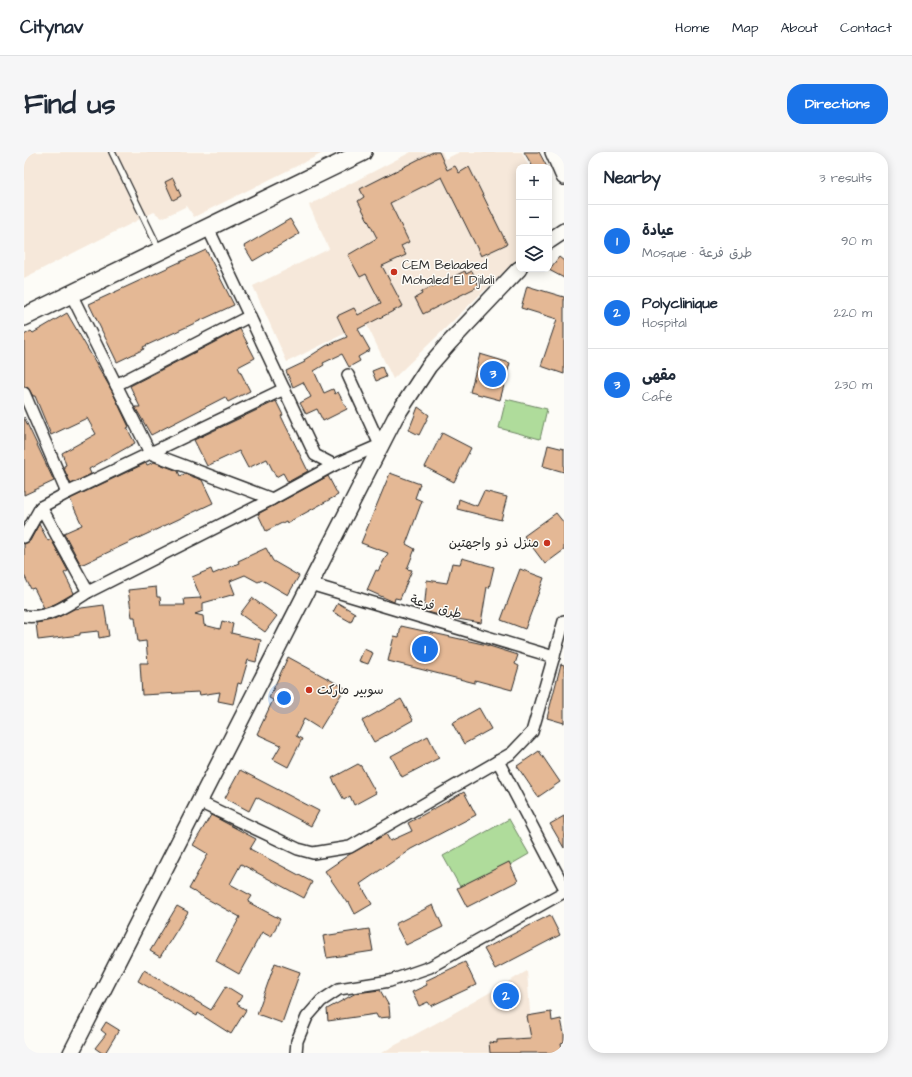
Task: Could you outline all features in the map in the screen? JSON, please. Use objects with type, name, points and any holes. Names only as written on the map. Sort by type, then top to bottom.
[{"type":"main road","points":[[24,317],[363,152]]},
{"type":"street","points":[[553,152],[564,176]]},
{"type":"street","points":[[208,228],[315,455],[334,465]]},
{"type":"street","points":[[552,239],[564,231]]},
{"type":"street","points":[[71,1053],[380,445],[411,392],[429,366],[516,272]]},
{"type":"street","points":[[71,294],[150,453],[272,499]]},
{"type":"street","points":[[116,385],[250,316]]},
{"type":"street","points":[[348,375],[380,445]]},
{"type":"street","points":[[24,537],[42,507],[67,493],[284,389]]},
{"type":"street","points":[[24,392],[67,493]]},
{"type":"street","points":[[24,616],[37,618],[63,609],[88,592],[272,499],[334,465],[380,445]]},
{"type":"street","points":[[42,507],[88,592]]},
{"type":"street","name":"طرق فرعة","points":[[310,584],[554,657]]},
{"type":"street","points":[[199,802],[298,849],[313,853],[350,847],[512,754],[532,732],[564,621]]},
{"type":"street","points":[[498,761],[564,887]]},
{"type":"street","points":[[296,1053],[297,1041],[308,1017],[321,1001],[339,989],[390,981],[423,970],[564,892]]},
{"type":"lane","points":[[112,152],[160,252]]},
{"type":"shaded area","points":[[24,152],[325,152],[194,217],[187,206],[162,218],[154,212],[24,278]]},
{"type":"shaded area","name":"CEM Belaabed Mohaled El Djilali","points":[[411,152],[442,152],[445,159],[460,152],[522,152],[528,164],[516,164],[516,260],[393,379],[366,323],[287,362],[253,286],[329,249],[309,205]]},
{"type":"shaded area","points":[[527,971],[533,1053],[381,1053],[440,1021]]},
{"type":"green space","points":[[506,399],[547,409],[540,439],[499,428]]},
{"type":"green space","points":[[509,819],[529,854],[463,892],[443,856]]},
{"type":"building","points":[[433,152],[439,152],[447,170],[455,166],[459,173],[469,167],[507,244],[481,256],[442,177],[390,203],[409,242],[401,246],[406,255],[382,266],[403,306],[358,329],[370,350],[358,357],[360,361],[349,367],[342,354],[323,363],[324,365],[314,371],[324,393],[333,389],[335,394],[338,392],[347,409],[323,421],[317,409],[306,414],[300,403],[311,397],[303,382],[293,387],[286,371],[305,362],[304,360],[326,346],[347,337],[337,316],[354,308],[358,315],[381,303],[366,274],[360,277],[348,255],[377,238],[358,201],[364,197],[360,189]]},
{"type":"building","points":[[524,152],[539,152],[545,164],[531,164]]},
{"type":"building","points":[[173,178],[181,196],[173,200],[165,182]]},
{"type":"building","points":[[290,219],[299,234],[253,261],[244,246]]},
{"type":"building","points":[[206,250],[234,305],[143,347],[144,349],[117,362],[89,304]]},
{"type":"building","points":[[559,257],[564,261],[564,278],[552,272],[552,266]]},
{"type":"building","points":[[465,271],[466,274],[472,271],[479,286],[423,314],[415,298],[422,294],[421,292]]},
{"type":"building","points":[[527,286],[564,297],[564,374],[541,366],[557,319],[521,308]]},
{"type":"building","points":[[67,313],[111,389],[129,427],[127,428],[135,443],[89,469],[91,474],[71,484],[64,469],[64,466],[66,465],[62,453],[96,434],[87,418],[51,435],[35,396],[33,396],[28,388],[24,386],[24,335],[31,331],[33,333]]},
{"type":"building","points":[[240,329],[255,358],[238,367],[250,391],[228,402],[225,397],[151,435],[135,407],[140,407],[130,386]]},
{"type":"building","points":[[480,354],[510,363],[500,400],[470,392]]},
{"type":"building","points":[[382,367],[386,377],[376,381],[372,371]]},
{"type":"building","points":[[276,401],[283,415],[281,416],[308,471],[288,482],[283,473],[276,477],[267,459],[248,468],[239,451],[207,466],[194,440]]},
{"type":"building","points":[[418,407],[429,415],[419,435],[409,430]]},
{"type":"building","points":[[24,417],[54,481],[24,495]]},
{"type":"building","points":[[442,433],[471,448],[454,482],[425,467]]},
{"type":"building","points":[[548,445],[564,449],[564,472],[543,466]]},
{"type":"building","points":[[154,462],[178,471],[180,476],[185,474],[202,480],[213,503],[81,565],[64,533],[82,525],[70,499],[146,463],[147,465]]},
{"type":"building","points":[[390,473],[420,484],[415,498],[422,501],[406,544],[415,549],[407,569],[412,570],[400,599],[395,598],[394,602],[367,590],[376,570],[378,571],[388,553],[361,543]]},
{"type":"building","points":[[328,476],[338,495],[287,523],[286,521],[266,531],[258,514]]},
{"type":"building","points":[[484,491],[507,497],[501,520],[457,509],[459,499],[477,506]]},
{"type":"building","name":"منزل ذو واجهتين","points":[[556,513],[564,523],[564,550],[545,564],[524,536]]},
{"type":"building","points":[[39,524],[48,541],[51,539],[68,571],[64,573],[74,593],[55,604],[44,608],[34,588],[31,589],[24,575],[24,544],[30,541]]},
{"type":"building","points":[[266,548],[273,561],[299,576],[288,595],[262,580],[258,582],[245,575],[230,581],[235,594],[203,603],[203,611],[195,614],[203,616],[204,625],[220,629],[222,621],[233,624],[231,633],[261,640],[256,662],[248,660],[241,684],[238,683],[233,704],[218,701],[220,692],[200,695],[199,692],[142,695],[140,663],[148,663],[146,641],[138,642],[135,617],[132,617],[128,590],[156,587],[157,597],[160,597],[161,605],[185,605],[184,599],[201,598],[192,577],[211,569],[213,574],[239,563],[238,561]]},
{"type":"building","points":[[462,558],[494,567],[489,588],[487,587],[481,623],[446,617],[424,611],[427,580],[447,583],[452,563],[460,564]]},
{"type":"building","points":[[520,569],[544,578],[525,629],[501,620]]},
{"type":"building","points":[[252,598],[277,616],[265,632],[240,614]]},
{"type":"building","points":[[338,603],[355,613],[351,622],[333,612]]},
{"type":"building","points":[[104,605],[109,636],[99,638],[98,631],[80,633],[80,635],[38,640],[36,623],[52,620],[74,609]]},
{"type":"building","points":[[401,626],[483,644],[518,655],[515,664],[519,666],[512,690],[475,680],[475,683],[388,661],[394,636],[399,637]]},
{"type":"building","points":[[364,649],[373,653],[368,664],[359,661]]},
{"type":"building","points":[[288,657],[345,688],[320,729],[304,719],[296,736],[302,739],[288,767],[273,759],[281,745],[257,734],[273,700],[269,698]]},
{"type":"building","points":[[561,664],[564,665],[564,723],[547,718]]},
{"type":"building","points":[[401,699],[413,720],[374,742],[362,721]]},
{"type":"building","points":[[479,708],[491,729],[464,744],[452,723]]},
{"type":"building","points":[[428,736],[439,758],[402,777],[391,756]]},
{"type":"building","points":[[539,751],[560,782],[538,797],[517,766]]},
{"type":"building","points":[[358,764],[361,766],[376,793],[354,805],[350,796],[344,800],[332,778]]},
{"type":"building","points":[[240,770],[319,811],[311,826],[256,797],[249,811],[225,798]]},
{"type":"building","points":[[464,792],[476,815],[411,849],[360,884],[372,904],[355,914],[349,902],[347,903],[325,871],[350,854],[386,834],[390,841],[412,831],[408,823]]},
{"type":"building","points":[[211,815],[256,839],[250,849],[312,882],[304,898],[241,864],[230,884],[252,896],[248,902],[280,919],[271,937],[262,932],[239,974],[216,961],[240,917],[189,889],[208,854],[193,845]]},
{"type":"building","points":[[564,816],[564,848],[550,824]]},
{"type":"building","points":[[509,862],[518,881],[467,907],[457,888]]},
{"type":"building","points":[[433,905],[443,927],[406,945],[395,924]]},
{"type":"building","points":[[177,906],[188,912],[160,957],[150,951]]},
{"type":"building","points":[[550,915],[560,935],[495,969],[484,949]]},
{"type":"building","points":[[369,929],[373,951],[327,958],[323,936]]},
{"type":"building","points":[[465,962],[476,985],[431,1006],[428,1002],[419,1006],[412,992],[427,985],[425,981]]},
{"type":"building","points":[[275,963],[300,972],[282,1023],[257,1014]]},
{"type":"building","points":[[144,970],[211,1010],[226,986],[242,996],[237,1004],[246,1010],[231,1034],[198,1013],[197,1016],[138,981]]},
{"type":"building","points":[[380,990],[389,1006],[390,1017],[378,1018],[376,1014],[328,1021],[327,1009],[356,993]]},
{"type":"building","points":[[551,1012],[552,1021],[561,1019],[564,1034],[564,1042],[561,1043],[563,1053],[490,1053],[489,1042],[497,1043],[497,1040],[531,1038],[527,1016]]},
{"type":"building","points":[[106,1022],[119,1030],[105,1053],[102,1053],[95,1048],[106,1034],[101,1030]]},
{"type":"place","name":"CEM Belaabed Mohaled El Djilali","points":[[394,272]]},
{"type":"place","name":"مقهى","points":[[493,374]]},
{"type":"place","name":"منزل ذو واجهتين","points":[[547,543]]},
{"type":"place","name":"عيادة","points":[[425,649]]},
{"type":"place","name":"سوبير ماركت","points":[[309,690]]},
{"type":"place","name":"Polyclinique","points":[[506,996]]}]
